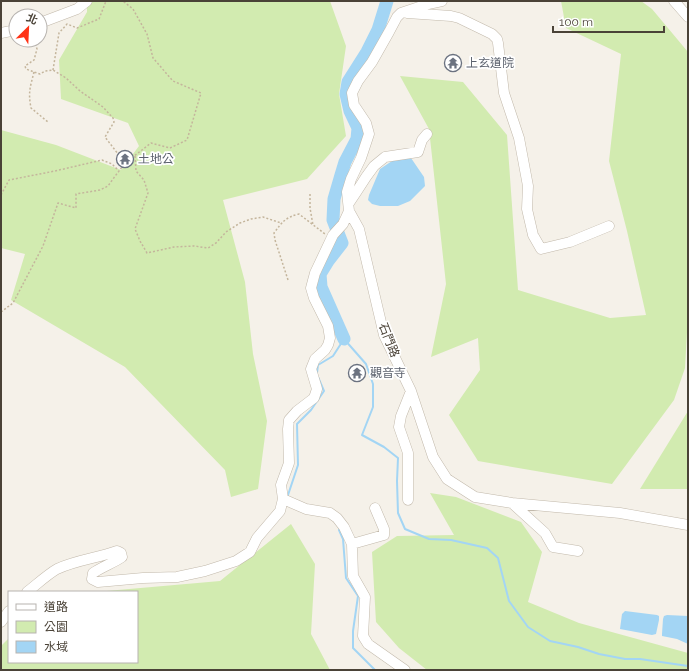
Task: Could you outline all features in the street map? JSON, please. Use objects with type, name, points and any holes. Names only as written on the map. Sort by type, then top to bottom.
[{"type":"street","points":[[48,20],[77,9],[87,1]]},
{"type":"street","points":[[349,207],[347,192],[369,134],[366,123],[354,105],[352,93],[358,81],[372,62],[397,17],[401,13],[442,1]]},
{"type":"street","points":[[674,1],[688,17]]},
{"type":"street","points":[[401,13],[451,16],[459,18],[492,34],[496,39],[498,43],[504,94],[519,138],[528,186],[527,209],[533,235],[541,249],[570,242],[609,226]]},
{"type":"street","points":[[29,591],[56,570],[71,563],[117,551],[121,553],[122,557],[93,573],[92,579],[98,582],[177,577],[205,571],[236,561],[250,552],[257,538],[280,512],[283,498],[281,485],[289,463],[289,420],[297,411],[314,398],[317,389],[311,369],[315,359],[325,350],[330,338],[328,326],[314,298],[311,288],[315,273],[333,235],[343,224],[349,207],[374,166],[385,157],[418,152],[422,140],[427,134]]},
{"type":"street","name":"石門路","points":[[349,207],[359,229],[384,335],[411,391],[433,457],[447,480],[476,496],[512,503],[620,513],[688,525]]},
{"type":"street","points":[[408,500],[408,454],[399,427],[401,416],[411,391]]},
{"type":"street","points":[[283,498],[306,509],[330,512],[344,527],[352,544],[353,576],[365,597],[363,636],[368,644],[405,670]]},
{"type":"street","points":[[512,503],[545,534],[553,547],[578,551]]},
{"type":"street","points":[[352,544],[384,535],[384,529],[375,508]]},
{"type":"street","points":[[1,622],[8,612]]},
{"type":"path","points":[[53,70],[59,33],[67,24],[78,28],[99,19],[106,1]]},
{"type":"path","points":[[1,312],[13,303],[43,246],[58,203],[76,208],[76,194],[100,190],[108,186],[125,163],[151,143],[170,148],[187,140],[201,93],[173,81],[154,58],[147,34],[133,9],[123,1]]},
{"type":"path","points":[[37,48],[34,60],[25,66],[26,69],[40,74],[45,71],[53,70],[66,78],[80,91],[103,108],[113,118],[114,122],[106,137],[125,163]]},
{"type":"path","points":[[34,72],[29,89],[31,108],[48,122]]},
{"type":"path","points":[[134,156],[136,171],[144,180],[148,193],[135,229],[146,252],[174,247],[194,246],[208,248],[216,243],[226,232],[240,223],[251,219],[263,217],[281,223]]},
{"type":"path","points":[[1,195],[9,180],[102,160],[112,164],[119,171]]},
{"type":"path","points":[[310,194],[310,208],[313,225]]},
{"type":"path","points":[[288,280],[274,233],[281,223],[293,215],[299,214],[325,234],[333,235]]},
{"type":"green space","points":[[87,1],[330,1],[346,46],[339,94],[346,136],[307,179],[223,200],[245,282],[253,354],[267,421],[258,489],[231,497],[225,470],[125,367],[11,300],[25,254],[1,248],[1,130],[56,145],[121,170],[139,146],[128,123],[61,99],[59,60],[87,12]]},
{"type":"green space","points":[[561,1],[641,1],[652,9],[688,52],[688,315],[685,368],[674,400],[612,484],[478,461],[449,415],[480,370],[478,338],[431,357],[446,284],[429,129],[400,76],[463,82],[507,135],[518,290],[610,318],[646,315],[609,161],[621,54],[566,28]]},
{"type":"green space","points":[[688,411],[688,489],[640,489]]},
{"type":"green space","points":[[430,493],[456,497],[521,522],[542,552],[528,602],[579,623],[688,653],[688,670],[427,670],[399,648],[376,622],[372,552],[397,536],[454,535]]},
{"type":"green space","points":[[291,524],[315,564],[311,634],[330,670],[1,670],[1,646],[8,639],[8,663],[138,663],[138,591],[106,591],[220,581]]},
{"type":"water","points":[[411,158],[424,177],[425,186],[410,201],[398,206],[380,206],[372,204],[368,200],[369,195],[380,169],[392,161]]},
{"type":"water","points":[[625,611],[659,616],[656,634],[652,635],[620,629],[622,614]]},
{"type":"water","points":[[664,616],[688,616],[688,644],[677,639],[662,636],[663,619]]},
{"type":"waterway","points":[[344,339],[321,287],[320,274],[342,243],[333,220],[334,199],[345,162],[357,139],[358,128],[350,111],[346,94],[348,82],[367,52],[378,30],[387,1]]},
{"type":"waterway","points":[[317,373],[318,365],[333,356],[344,339],[366,364],[373,384],[373,407],[362,435],[384,447],[398,458],[398,513],[405,529],[429,539],[451,540],[487,548],[498,558],[509,601],[528,627],[550,641],[578,647],[599,654],[625,659],[640,659],[688,666]]},
{"type":"waterway","points":[[288,495],[298,465],[297,424],[311,410],[324,391],[318,377]]},
{"type":"waterway","points":[[339,530],[343,539],[346,578],[358,596],[353,631],[353,648],[375,670]]},
{"type":"place","name":"上玄道院","points":[[453,63]]},
{"type":"place","name":"土地公","points":[[125,159]]},
{"type":"place","name":"觀音寺","points":[[357,373]]}]
